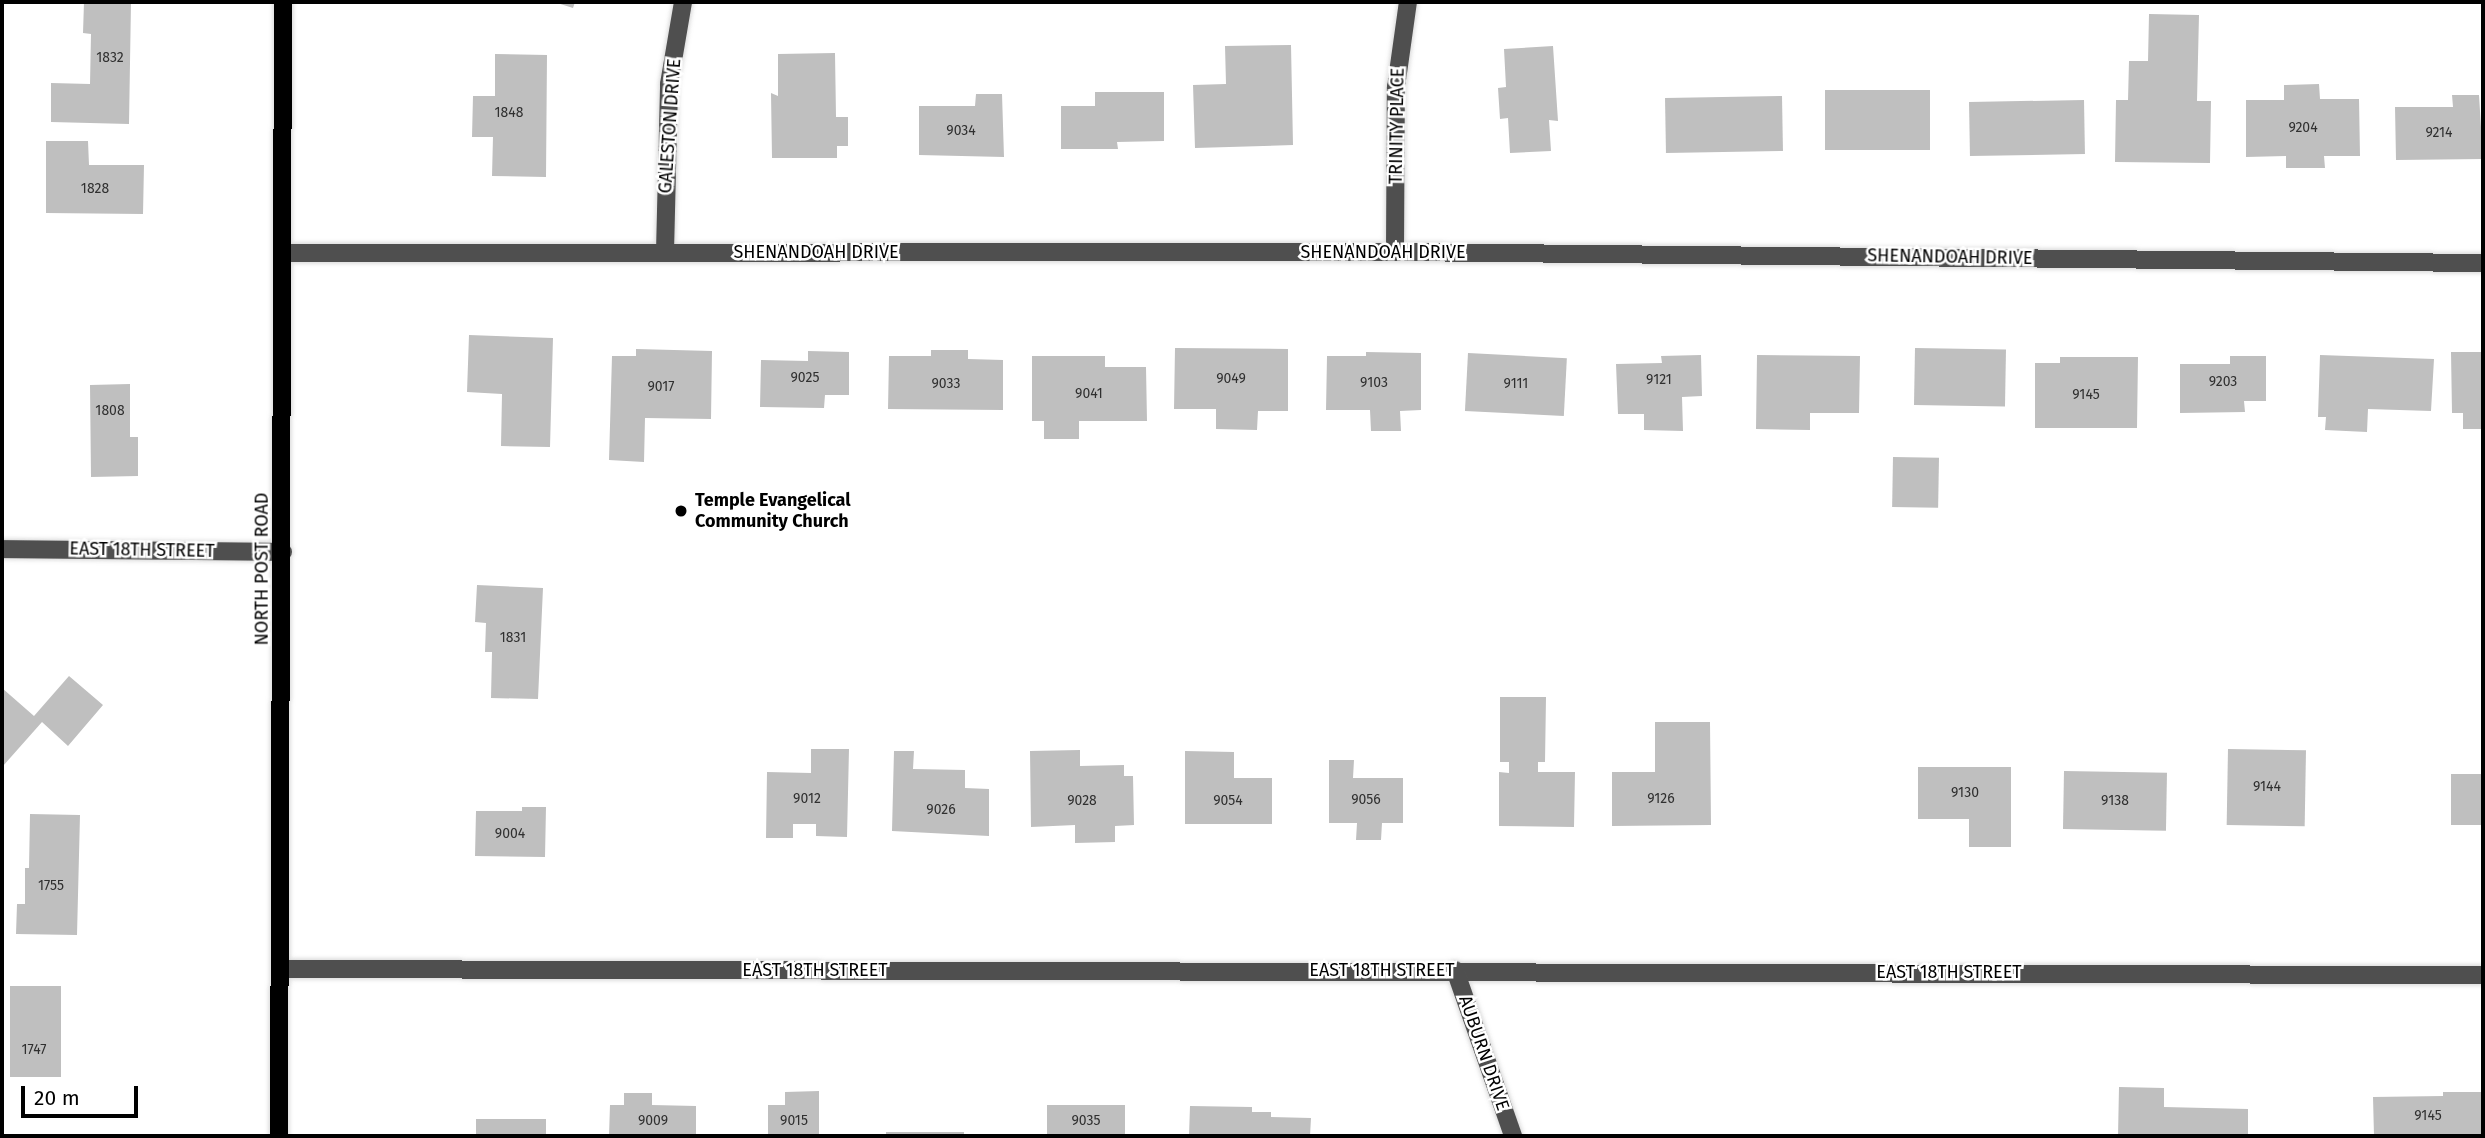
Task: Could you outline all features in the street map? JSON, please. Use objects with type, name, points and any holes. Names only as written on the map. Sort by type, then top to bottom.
[{"type":"main road","name":"NORTH POST ROAD","points":[[279,1136],[283,2]]},
{"type":"street","name":"GALESTON DRIVE","points":[[664,252],[669,84],[683,2]]},
{"type":"street","name":"TRINITY PLACE","points":[[1395,252],[1396,87],[1408,2]]},
{"type":"street","name":"SHENANDOAH DRIVE","points":[[283,253],[1395,252],[2483,263]]},
{"type":"street","name":"EAST 18TH STREET","points":[[2,549],[283,552]]},
{"type":"street","name":"EAST 18TH STREET","points":[[280,969],[1455,970],[2483,975]]},
{"type":"street","name":"AUBURN DRIVE","points":[[1455,970],[1513,1136]]},
{"type":"building","points":[[84,2],[131,2],[129,124],[51,122],[51,83],[90,84],[91,34],[83,33]]},
{"type":"building","points":[[554,2],[575,2],[573,8]]},
{"type":"building","points":[[2149,14],[2199,15],[2197,101],[2211,101],[2210,163],[2115,162],[2116,100],[2128,100],[2129,61],[2148,61]]},
{"type":"building","points":[[1291,45],[1293,145],[1195,148],[1193,85],[1226,84],[1225,46]]},
{"type":"building","points":[[1553,46],[1558,121],[1549,120],[1551,151],[1510,153],[1508,118],[1500,119],[1498,88],[1506,87],[1504,49]]},
{"type":"building","points":[[835,53],[836,117],[848,117],[848,146],[837,146],[837,158],[772,158],[771,93],[778,96],[778,54]]},
{"type":"building","points":[[495,54],[547,55],[546,177],[492,176],[493,137],[472,137],[473,96],[495,96]]},
{"type":"building","points":[[2319,84],[2320,99],[2359,99],[2360,156],[2324,156],[2325,168],[2286,168],[2286,156],[2246,157],[2246,100],[2284,100],[2284,85]]},
{"type":"building","points":[[1825,90],[1930,90],[1930,150],[1825,150]]},
{"type":"building","points":[[1095,92],[1164,92],[1164,141],[1117,142],[1118,149],[1061,149],[1061,106],[1095,106]]},
{"type":"building","points":[[976,94],[1002,94],[1004,157],[919,155],[919,106],[975,106]]},
{"type":"building","points":[[2452,95],[2479,95],[2483,159],[2396,160],[2395,107],[2453,107]]},
{"type":"building","points":[[1782,96],[1783,151],[1666,153],[1665,98]]},
{"type":"building","points":[[2084,100],[2085,154],[1970,156],[1969,102]]},
{"type":"building","points":[[46,141],[88,141],[89,165],[144,165],[143,214],[46,213]]},
{"type":"building","points":[[469,335],[553,338],[550,447],[501,446],[502,394],[467,392]]},
{"type":"building","points":[[1175,348],[1288,349],[1288,411],[1258,411],[1257,430],[1216,429],[1216,409],[1174,409]]},
{"type":"building","points":[[1915,348],[2006,350],[2005,407],[1914,405]]},
{"type":"building","points":[[636,349],[712,351],[711,419],[645,418],[644,462],[609,460],[612,356],[636,356]]},
{"type":"building","points":[[931,350],[968,350],[968,359],[1003,360],[1003,410],[888,409],[889,356],[931,356]]},
{"type":"building","points":[[808,351],[849,352],[849,395],[825,395],[824,408],[760,407],[761,360],[808,361]]},
{"type":"building","points":[[1366,352],[1421,353],[1421,410],[1400,411],[1401,431],[1371,431],[1370,410],[1326,410],[1327,356],[1366,356]]},
{"type":"building","points":[[2451,352],[2483,352],[2483,429],[2463,429],[2463,413],[2452,413]]},
{"type":"building","points":[[1468,353],[1567,358],[1564,416],[1465,411]]},
{"type":"building","points":[[1701,355],[1702,396],[1682,397],[1683,431],[1644,430],[1644,414],[1618,414],[1616,364],[1662,363],[1661,356]]},
{"type":"building","points":[[1757,355],[1860,356],[1859,413],[1810,413],[1810,430],[1756,429]]},
{"type":"building","points":[[2320,355],[2434,359],[2431,411],[2368,409],[2367,432],[2325,430],[2326,417],[2318,417]]},
{"type":"building","points":[[1032,356],[1105,356],[1105,367],[1146,367],[1147,421],[1079,421],[1079,439],[1044,439],[1044,421],[1032,421]]},
{"type":"building","points":[[2230,356],[2266,356],[2266,401],[2244,401],[2245,412],[2180,413],[2180,364],[2230,364]]},
{"type":"building","points":[[2060,357],[2138,357],[2137,428],[2035,428],[2035,363],[2060,363]]},
{"type":"building","points":[[130,384],[130,437],[138,437],[138,476],[91,477],[90,385]]},
{"type":"building","points":[[1893,457],[1939,458],[1938,508],[1892,507]]},
{"type":"building","points":[[477,585],[543,588],[538,699],[491,698],[492,652],[485,652],[486,623],[475,622]]},
{"type":"building","points":[[69,676],[103,705],[68,746],[42,722],[3,766],[2,688],[34,716]]},
{"type":"building","points":[[1500,697],[1546,697],[1545,762],[1538,762],[1538,772],[1575,772],[1574,827],[1499,826],[1499,772],[1509,773],[1509,762],[1500,762]]},
{"type":"building","points":[[1655,722],[1710,722],[1711,825],[1612,826],[1612,772],[1655,772]]},
{"type":"building","points":[[811,749],[849,749],[847,837],[816,836],[816,824],[793,824],[793,838],[766,838],[767,772],[811,773]]},
{"type":"building","points":[[2228,749],[2306,750],[2305,826],[2227,825]]},
{"type":"building","points":[[1080,750],[1080,766],[1124,765],[1124,776],[1133,776],[1134,825],[1115,826],[1115,842],[1075,843],[1075,825],[1031,827],[1030,751]]},
{"type":"building","points":[[894,751],[914,751],[913,769],[965,770],[965,788],[989,789],[989,836],[892,831]]},
{"type":"building","points":[[1185,751],[1234,752],[1234,778],[1272,778],[1272,824],[1185,824]]},
{"type":"building","points":[[1329,760],[1354,760],[1353,778],[1403,778],[1403,823],[1382,823],[1381,840],[1356,840],[1357,823],[1329,823]]},
{"type":"building","points":[[1918,767],[2011,767],[2011,847],[1969,847],[1969,819],[1918,819]]},
{"type":"building","points":[[2064,771],[2167,773],[2166,831],[2063,829]]},
{"type":"building","points":[[2451,774],[2483,774],[2483,825],[2451,825]]},
{"type":"building","points":[[522,807],[546,807],[545,857],[475,856],[476,811],[522,811]]},
{"type":"building","points":[[30,814],[80,815],[77,935],[16,934],[17,904],[25,904]]},
{"type":"building","points":[[10,986],[61,986],[61,1077],[10,1077]]},
{"type":"building","points":[[2119,1087],[2164,1088],[2164,1107],[2248,1109],[2248,1136],[2118,1136]]},
{"type":"building","points":[[819,1091],[819,1136],[768,1136],[768,1105],[785,1105],[785,1092]]},
{"type":"building","points":[[2443,1092],[2483,1092],[2483,1136],[2374,1136],[2373,1097],[2443,1096]]},
{"type":"building","points":[[624,1093],[652,1093],[652,1105],[696,1106],[696,1136],[609,1136],[610,1105],[624,1105]]},
{"type":"building","points":[[1047,1105],[1125,1105],[1125,1136],[1047,1136]]},
{"type":"building","points":[[1190,1106],[1252,1107],[1252,1112],[1271,1112],[1271,1117],[1311,1118],[1310,1136],[1189,1136]]},
{"type":"building","points":[[476,1119],[546,1119],[546,1136],[476,1136]]},
{"type":"building","points":[[886,1132],[964,1132],[964,1136],[886,1136]]},
{"type":"place","name":"Temple Evangelical Community Church","points":[[681,511]]}]
